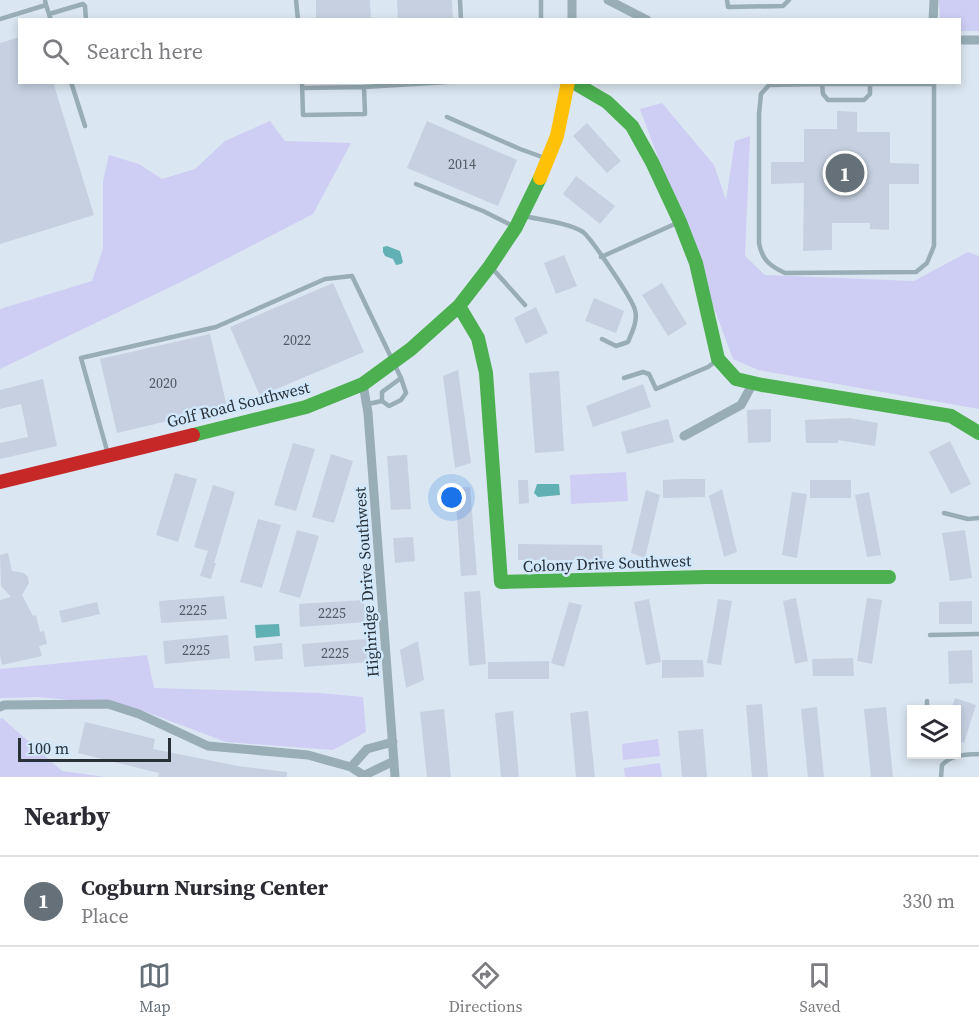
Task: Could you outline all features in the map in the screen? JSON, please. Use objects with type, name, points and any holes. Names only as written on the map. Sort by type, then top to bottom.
[{"type":"street","points":[[572,0],[572,18]]},
{"type":"street","points":[[608,0],[643,18]]},
{"type":"street","points":[[933,18],[934,0]]},
{"type":"street","points":[[961,40],[979,40]]},
{"type":"street","name":"Golf Road Southwest","points":[[0,482],[306,407],[363,384],[459,306],[490,266],[519,221],[548,159],[557,136],[570,84]]},
{"type":"street","points":[[575,84],[607,102],[632,126],[680,222],[696,263],[718,359],[736,379],[951,416],[979,433]]},
{"type":"street","name":"Colony Drive Southwest","points":[[459,306],[478,338],[486,373],[501,582],[706,577],[889,577]]},
{"type":"street","points":[[684,436],[741,405],[753,383]]},
{"type":"street","name":"Highridge Drive Southwest","points":[[363,384],[367,404],[396,777]]},
{"type":"street","points":[[0,707],[4,705],[108,704],[139,714],[208,746],[308,755],[351,767],[366,776],[394,761]]},
{"type":"street","points":[[351,767],[367,749],[393,742]]},
{"type":"lane","points":[[296,0],[298,18]]},
{"type":"lane","points":[[460,0],[461,18]]},
{"type":"lane","points":[[541,0],[541,18]]},
{"type":"lane","points":[[727,0],[728,7],[783,6],[789,0]]},
{"type":"lane","points":[[0,19],[46,2],[50,17],[83,4],[86,18]]},
{"type":"lane","points":[[72,84],[85,126]]},
{"type":"lane","points":[[364,87],[365,114],[303,115],[302,85],[364,87],[427,84]]},
{"type":"lane","points":[[822,84],[823,94],[828,100],[864,100],[870,94],[870,84],[822,84],[770,86],[761,94],[759,243],[762,256],[772,267],[785,273],[916,272],[927,263],[934,246],[934,84]]},
{"type":"lane","points":[[447,117],[548,159]]},
{"type":"lane","points":[[416,184],[483,211],[519,221],[582,231],[593,241],[601,257],[629,295],[636,311],[635,325],[628,342],[616,346],[602,339]]},
{"type":"lane","points":[[601,257],[680,222]]},
{"type":"lane","points":[[490,266],[525,305]]},
{"type":"lane","points":[[108,454],[81,358],[216,327],[325,279],[352,276],[394,361],[406,393],[401,400],[389,406],[382,401],[367,404]]},
{"type":"lane","points":[[624,378],[643,372],[649,374],[656,389],[708,367],[718,359]]},
{"type":"lane","points":[[382,401],[382,392],[401,378]]},
{"type":"lane","points":[[944,513],[968,519],[979,518]]},
{"type":"lane","points":[[930,635],[979,634]]},
{"type":"lane","points":[[941,777],[942,765],[946,760],[955,756],[979,754]]},
{"type":"shaded area","points":[[939,0],[979,0],[979,31],[961,31],[961,18],[940,18]]},
{"type":"shaded area","points":[[662,103],[714,165],[726,200],[735,141],[750,136],[745,256],[765,275],[914,281],[968,252],[979,256],[979,409],[758,370],[733,359],[640,109]]},
{"type":"shaded area","points":[[270,121],[285,141],[351,143],[313,214],[189,278],[0,369],[0,309],[92,281],[103,249],[103,181],[109,155],[139,164],[162,179],[195,169],[225,141]]},
{"type":"shaded area","points":[[387,246],[400,251],[403,262],[401,264],[396,265],[393,259],[385,256],[383,247]]},
{"type":"shaded area","points":[[626,472],[628,501],[571,504],[570,475]]},
{"type":"shaded area","points":[[537,484],[559,484],[560,495],[538,497],[534,493]]},
{"type":"shaded area","points":[[279,624],[280,636],[256,638],[255,625]]},
{"type":"shaded area","points":[[147,655],[154,688],[319,693],[363,697],[366,732],[333,750],[226,742],[144,711],[102,703],[38,697],[0,698],[0,669]]},
{"type":"shaded area","points":[[2,718],[62,771],[105,777],[0,777],[0,719]]},
{"type":"shaded area","points":[[658,739],[660,756],[623,760],[622,744]]},
{"type":"shaded area","points":[[660,763],[662,777],[625,777],[624,768]]},
{"type":"building","points":[[316,0],[370,0],[371,18],[316,18]]},
{"type":"building","points":[[397,0],[452,0],[453,18],[398,18]]},
{"type":"building","points":[[18,38],[18,84],[54,84],[94,215],[0,244],[0,43]]},
{"type":"building","points":[[837,111],[857,112],[857,132],[890,132],[890,163],[919,164],[919,184],[889,184],[889,230],[870,229],[870,223],[832,223],[832,250],[803,251],[804,183],[771,184],[771,162],[804,162],[804,129],[837,129]]},
{"type":"building","points":[[427,121],[517,160],[498,206],[407,168]]},
{"type":"building","points":[[587,123],[621,161],[607,173],[573,136]]},
{"type":"building","points":[[576,176],[615,206],[600,224],[563,194]]},
{"type":"building","points":[[564,255],[577,286],[556,294],[544,263]]},
{"type":"building","points":[[333,283],[364,352],[260,396],[230,327]]},
{"type":"building","points":[[662,283],[687,324],[668,336],[642,295]]},
{"type":"building","points":[[594,298],[624,311],[616,333],[585,321]]},
{"type":"building","points":[[536,307],[548,333],[526,344],[514,318]]},
{"type":"building","points":[[210,334],[227,407],[117,433],[100,359]]},
{"type":"building","points":[[458,370],[471,463],[455,468],[443,376]]},
{"type":"building","points":[[559,371],[564,451],[535,453],[529,373]]},
{"type":"building","points":[[43,379],[57,446],[0,459],[0,443],[28,437],[21,404],[0,409],[0,390]]},
{"type":"building","points":[[643,384],[651,407],[593,427],[586,406]]},
{"type":"building","points":[[771,409],[771,442],[748,443],[747,410]]},
{"type":"building","points":[[849,418],[878,423],[875,446],[838,440],[838,443],[806,443],[805,420]]},
{"type":"building","points":[[668,419],[674,442],[627,454],[621,432]]},
{"type":"building","points":[[950,441],[971,484],[951,494],[929,452]]},
{"type":"building","points":[[293,443],[315,449],[296,511],[274,505]]},
{"type":"building","points":[[331,454],[353,461],[334,523],[312,517]]},
{"type":"building","points":[[407,455],[411,509],[391,510],[387,456]]},
{"type":"building","points":[[175,473],[197,479],[178,542],[156,535]]},
{"type":"building","points":[[705,479],[705,497],[663,498],[663,480]]},
{"type":"building","points":[[518,480],[528,480],[529,503],[519,504]]},
{"type":"building","points":[[810,480],[851,480],[851,498],[810,498]]},
{"type":"building","points":[[213,485],[235,492],[211,579],[200,576],[208,551],[194,547]]},
{"type":"building","points":[[470,487],[477,575],[461,576],[455,488]]},
{"type":"building","points":[[722,489],[737,552],[724,557],[709,496]]},
{"type":"building","points":[[646,490],[660,495],[645,558],[631,553]]},
{"type":"building","points":[[792,492],[807,494],[797,558],[782,555]]},
{"type":"building","points":[[869,492],[881,555],[867,557],[855,495]]},
{"type":"building","points":[[258,519],[281,525],[262,588],[240,582]]},
{"type":"building","points":[[297,530],[319,536],[300,598],[279,592]]},
{"type":"building","points":[[965,530],[972,578],[950,581],[942,533]]},
{"type":"building","points":[[413,537],[415,561],[395,563],[393,538]]},
{"type":"building","points":[[518,544],[602,545],[603,560],[518,560]]},
{"type":"building","points":[[8,553],[12,571],[24,573],[28,577],[29,583],[22,595],[33,616],[36,615],[40,632],[44,631],[47,644],[39,646],[42,656],[2,665],[0,600],[11,597],[1,586],[0,555]]},
{"type":"building","points":[[480,591],[486,664],[469,666],[464,592]]},
{"type":"building","points":[[224,596],[227,619],[161,623],[159,601]]},
{"type":"building","points":[[796,598],[808,661],[795,664],[783,601]]},
{"type":"building","points":[[867,598],[882,600],[872,664],[857,661]]},
{"type":"building","points":[[649,599],[661,662],[646,665],[634,602]]},
{"type":"building","points":[[718,599],[732,601],[721,665],[707,663]]},
{"type":"building","points":[[364,600],[366,622],[300,627],[299,604]]},
{"type":"building","points":[[972,601],[972,624],[939,624],[939,602]]},
{"type":"building","points":[[97,602],[100,614],[62,623],[59,611]]},
{"type":"building","points":[[569,602],[582,605],[564,667],[551,663]]},
{"type":"building","points":[[228,635],[230,658],[165,664],[163,641]]},
{"type":"building","points":[[367,639],[369,662],[304,667],[302,644]]},
{"type":"building","points":[[418,641],[424,680],[406,688],[400,650]]},
{"type":"building","points":[[282,643],[283,659],[255,661],[253,646]]},
{"type":"building","points":[[972,650],[973,683],[949,684],[948,651]]},
{"type":"building","points":[[853,658],[854,676],[813,676],[812,659]]},
{"type":"building","points":[[662,660],[703,660],[704,677],[662,678]]},
{"type":"building","points":[[549,661],[549,679],[488,679],[488,662]]},
{"type":"building","points":[[955,698],[976,705],[964,743],[961,742],[961,705],[953,705]]},
{"type":"building","points":[[762,704],[768,777],[752,777],[746,705]]},
{"type":"building","points":[[817,707],[824,777],[808,777],[801,709]]},
{"type":"building","points":[[886,707],[893,777],[871,777],[864,709]]},
{"type":"building","points":[[444,709],[451,777],[427,777],[420,712]]},
{"type":"building","points":[[513,711],[519,777],[501,777],[495,713]]},
{"type":"building","points":[[588,711],[595,777],[576,777],[570,713]]},
{"type":"building","points":[[85,722],[155,739],[153,749],[238,766],[287,772],[287,777],[158,777],[159,773],[78,753]]},
{"type":"building","points":[[703,729],[707,777],[682,777],[678,731]]},
{"type":"traffic: fast","points":[[576,84],[607,102],[632,126],[652,162],[696,263],[718,359],[736,379],[951,416],[979,433]]},
{"type":"traffic: fast","points":[[193,435],[306,407],[363,384],[411,349],[459,306],[490,266],[516,227],[540,178]]},
{"type":"traffic: fast","points":[[459,306],[478,338],[486,373],[501,582],[706,577],[889,577]]},
{"type":"traffic: slow","points":[[540,178],[557,136],[568,84]]},
{"type":"traffic: jam","points":[[0,482],[193,435]]},
{"type":"place","name":"Cogburn Nursing Center","points":[[845,173]]}]
